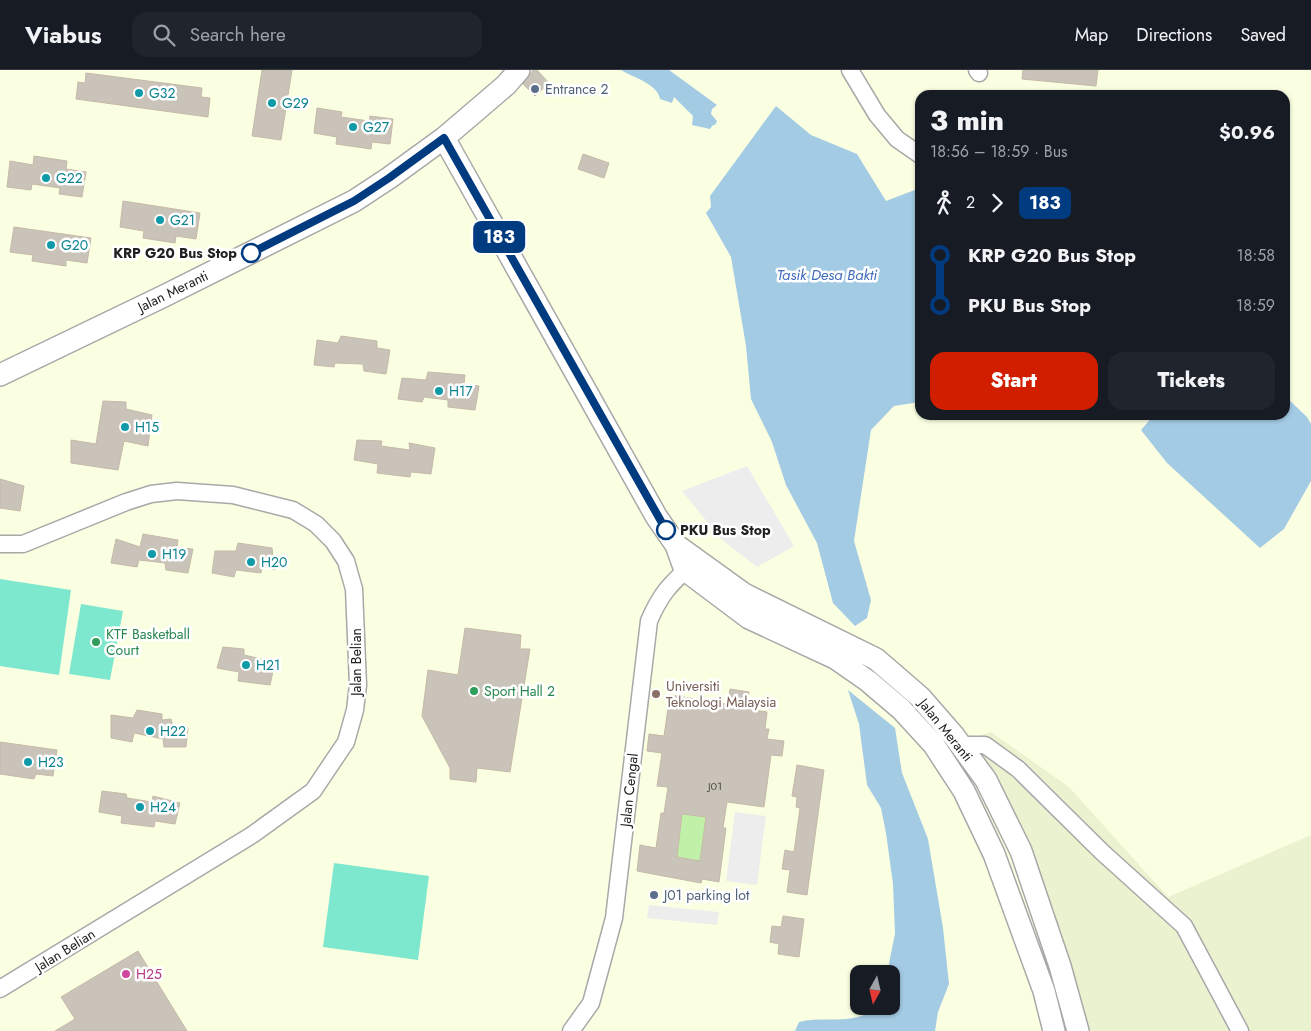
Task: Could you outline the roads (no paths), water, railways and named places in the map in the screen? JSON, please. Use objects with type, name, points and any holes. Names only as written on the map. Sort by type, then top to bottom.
[{"type":"street","name":"Jalan Meranti","points":[[0,374],[173,292],[354,201],[444,138],[506,85],[519,70]]},
{"type":"street","points":[[850,70],[877,115],[897,139],[915,152]]},
{"type":"street","name":"Jalan Meranti","points":[[444,138],[656,516],[691,564],[749,618],[835,658],[868,681],[901,709],[934,746],[964,791],[994,854],[1044,992],[1054,1031]]},
{"type":"street","name":"Jalan Belian","points":[[0,544],[23,544],[126,502],[151,494],[177,491],[233,495],[293,510],[316,524],[333,541],[346,561],[354,589],[358,685],[355,710],[346,742],[313,791],[252,835],[0,989]]},
{"type":"street","name":"Jalan Meranti","points":[[691,564],[744,594],[876,659],[920,697],[960,745],[986,780],[1021,851],[1060,966],[1078,1031]]},
{"type":"street","name":"Jalan Cengal","points":[[571,1031],[592,1004],[614,918],[649,621],[659,597],[691,564]]},
{"type":"street","points":[[960,745],[985,745],[1018,770],[1102,852],[1184,926],[1240,1031]]},
{"type":"water","points":[[621,70],[669,70],[717,105],[712,109],[711,114],[717,121],[715,125],[710,129],[692,125],[693,116],[674,97],[672,103],[660,99],[655,89],[650,85]]},
{"type":"water","name":"Tasik Desa Bakti","points":[[776,106],[811,135],[857,154],[886,201],[915,190],[915,403],[894,406],[871,430],[854,541],[871,600],[867,618],[855,626],[833,603],[817,543],[786,485],[772,442],[751,399],[746,346],[731,257],[706,213],[711,207],[710,196]]},
{"type":"water","points":[[1290,401],[1307,417],[1311,424],[1311,481],[1284,529],[1260,548],[1167,463],[1141,430],[1150,420],[1290,420]]},
{"type":"water","points":[[848,690],[895,728],[902,773],[928,839],[943,928],[949,984],[938,1012],[935,1031],[795,1031],[799,1022],[843,1019],[864,1015],[900,1015],[900,965],[889,965],[889,963],[895,934],[893,884],[886,833],[881,808],[867,785],[859,724]]},
{"type":"place","name":"Entrance 2","points":[[535,89]]},
{"type":"place","name":"G32","points":[[139,93]]},
{"type":"place","name":"G29","points":[[272,103]]},
{"type":"place","name":"G27","points":[[353,127]]},
{"type":"place","name":"G22","points":[[46,178]]},
{"type":"place","name":"G21","points":[[160,220]]},
{"type":"place","name":"G20","points":[[51,245]]},
{"type":"place","name":"KRP G20 Bus Stop","points":[[251,253]]},
{"type":"place","name":"H17","points":[[439,391]]},
{"type":"place","name":"H15","points":[[125,427]]},
{"type":"place","name":"PKU Bus Stop","points":[[666,530]]},
{"type":"place","name":"H19","points":[[152,554]]},
{"type":"place","name":"H20","points":[[251,562]]},
{"type":"place","name":"KTF Basketball Court","points":[[96,642]]},
{"type":"place","name":"H21","points":[[246,665]]},
{"type":"place","name":"Sport Hall 2","points":[[474,691]]},
{"type":"place","name":"Universiti Teknologi Malaysia","points":[[656,694]]},
{"type":"place","name":"H22","points":[[150,731]]},
{"type":"place","name":"H23","points":[[28,762]]},
{"type":"place","name":"H24","points":[[140,807]]},
{"type":"place","name":"J01 parking lot","points":[[654,895]]},
{"type":"place","name":"H25","points":[[126,974]]}]
